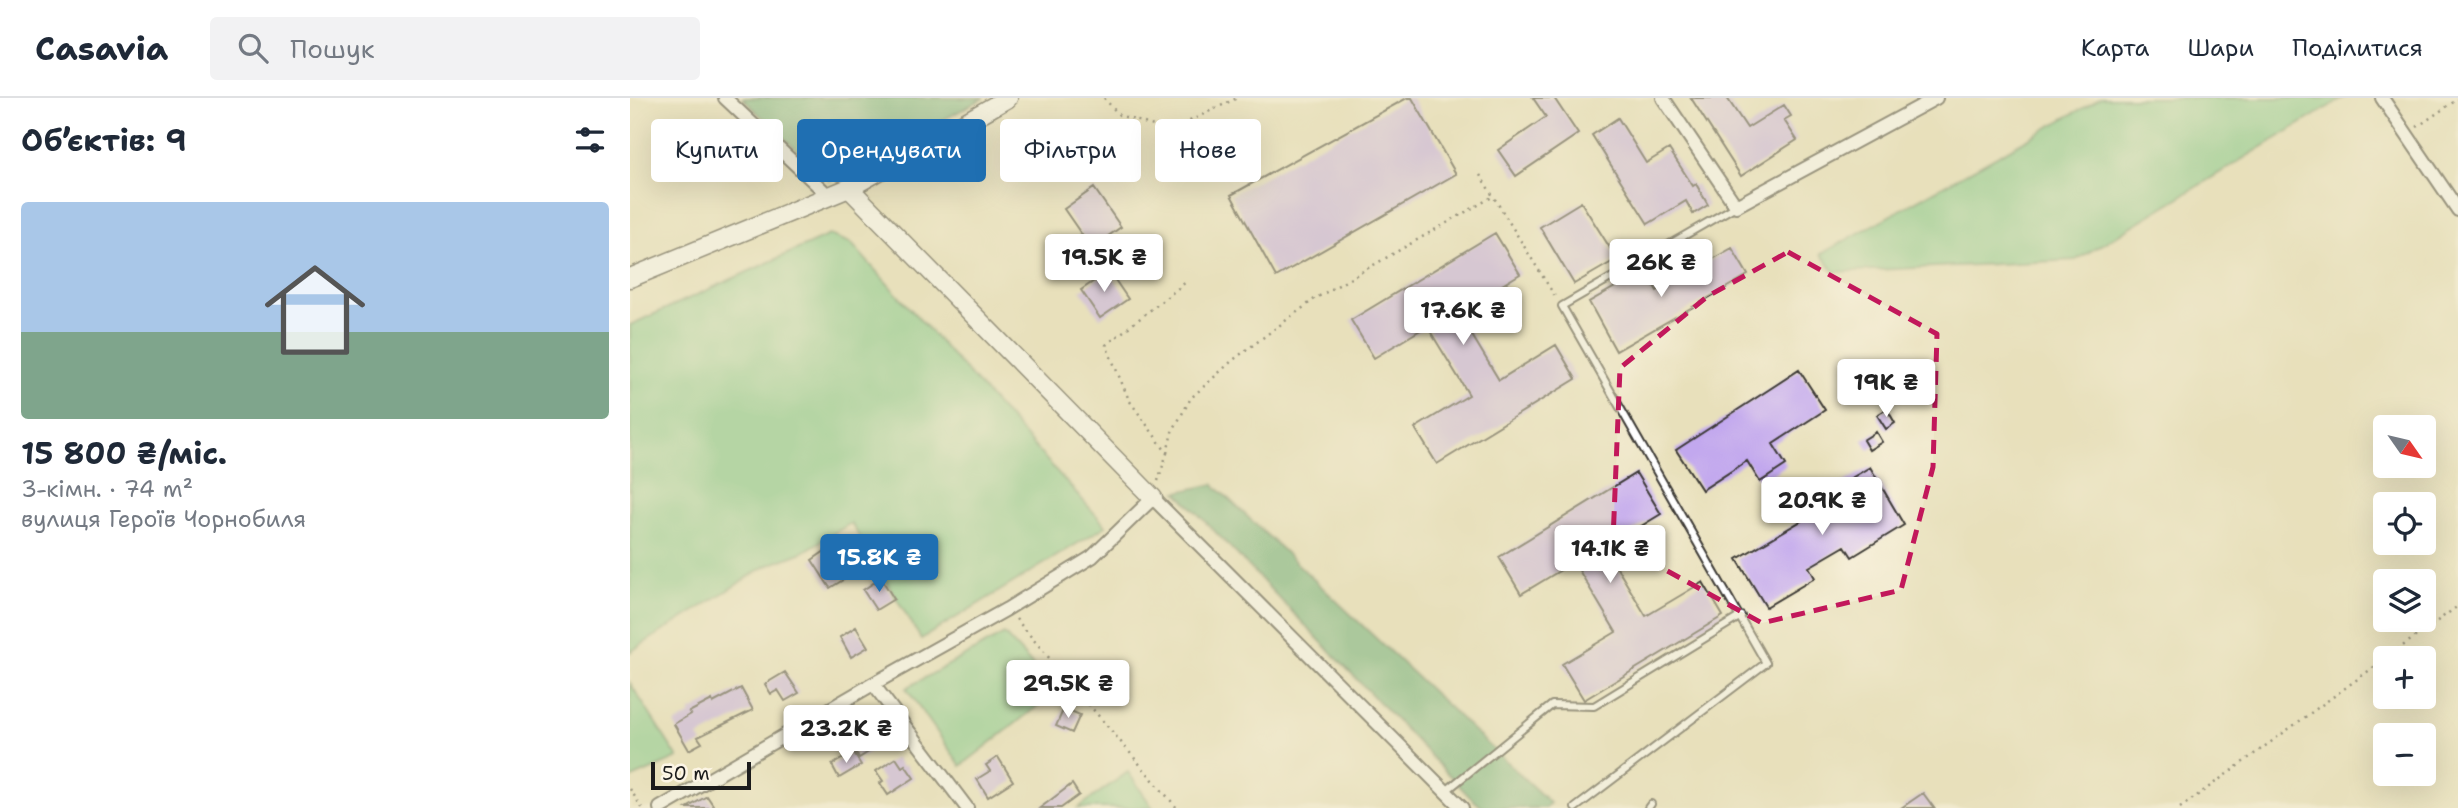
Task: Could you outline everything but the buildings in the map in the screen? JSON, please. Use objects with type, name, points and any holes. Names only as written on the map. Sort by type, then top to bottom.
[{"type":"street","points":[[725,98],[830,197]]},
{"type":"street","points":[[630,278],[849,188],[1008,98]]},
{"type":"street","points":[[1663,98],[1736,206],[1936,98]]},
{"type":"street","points":[[2382,98],[2458,210]]},
{"type":"street","points":[[849,188],[1462,808]]},
{"type":"street","points":[[660,808],[1092,557],[1153,498]]},
{"type":"street","points":[[873,684],[967,808]]},
{"type":"lane","points":[[1575,808],[1766,663],[1562,306],[1736,206]]},
{"type":"lane","points":[[1446,792],[1552,705],[1594,706],[1741,616]]},
{"type":"path","points":[[1104,98],[1119,115],[1169,131],[1237,98]]},
{"type":"path","points":[[2407,134],[2458,99]]},
{"type":"path","points":[[1480,175],[1562,306]]},
{"type":"path","points":[[1153,498],[1172,432],[1191,398],[1233,360],[1316,298],[1492,197]]},
{"type":"path","points":[[1167,453],[1129,400],[1106,345],[1186,282]]},
{"type":"path","points":[[2403,646],[2458,606]]},
{"type":"path","points":[[1007,608],[1177,808]]},
{"type":"path","points":[[2180,808],[2373,667]]},
{"type":"path","points":[[630,789],[642,808]]},
{"type":"highlighted area","points":[[1788,252],[1937,334],[1933,467],[1901,590],[1762,623],[1613,541],[1620,368],[1708,296]]},
{"type":"green space","points":[[742,98],[984,98],[945,119],[797,119],[797,150],[783,137],[783,119],[764,119]]},
{"type":"green space","points":[[2101,98],[2343,98],[2076,260],[1835,272],[1821,254]]},
{"type":"green space","points":[[829,235],[851,243],[1106,526],[921,639],[851,523],[803,552],[766,566],[630,652],[630,325]]},
{"type":"green space","points":[[1213,484],[1550,803],[1545,808],[1483,808],[1470,797],[1177,492]]},
{"type":"green space","points":[[1004,634],[1057,691],[961,766],[906,688]]},
{"type":"green space","points":[[630,683],[678,758],[630,779]]},
{"type":"green space","points":[[1128,772],[1153,808],[1078,808]]}]
